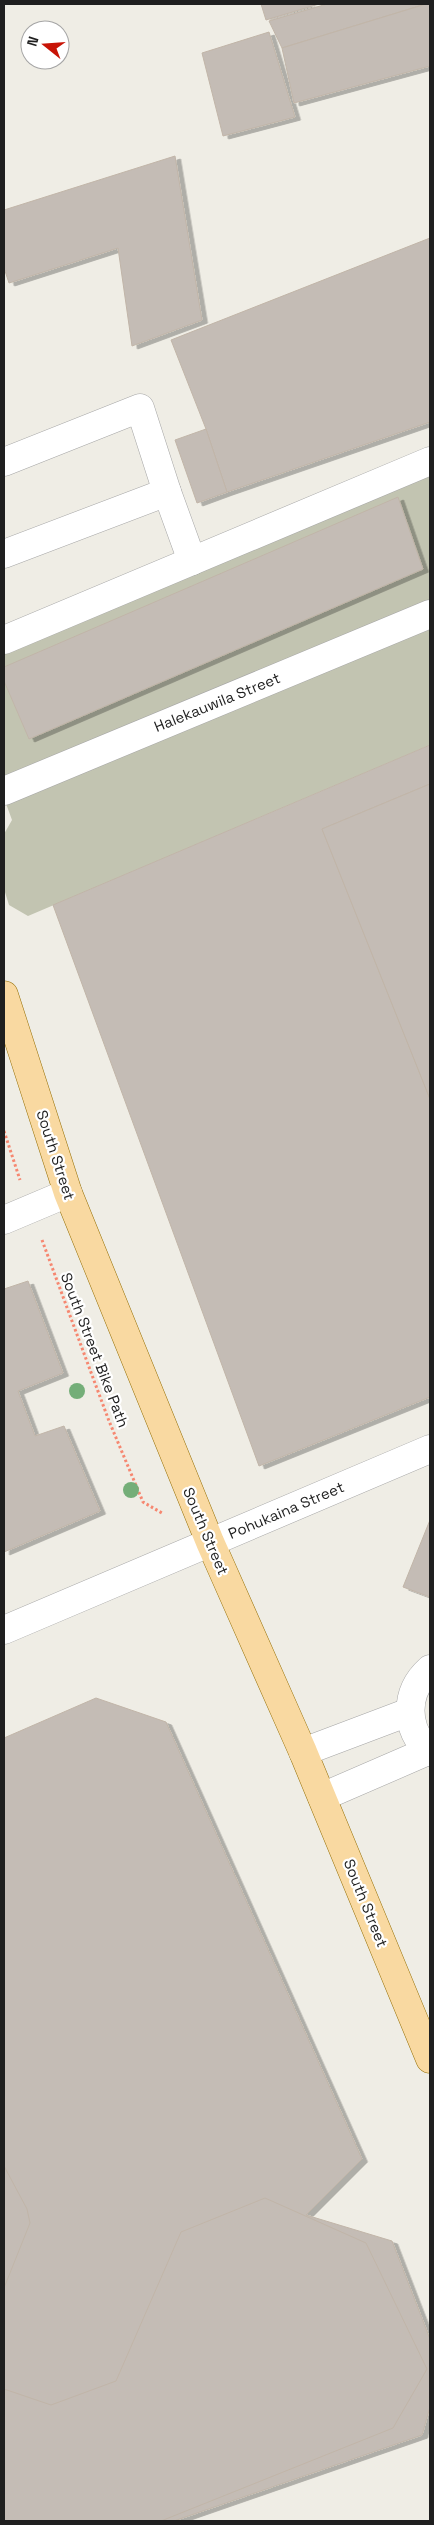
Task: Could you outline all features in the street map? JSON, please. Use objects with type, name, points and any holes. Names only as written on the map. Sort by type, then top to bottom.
[{"type":"main road","name":"South Street","points":[[4,995],[68,1194],[210,1542],[303,1752],[430,2059]]},
{"type":"street","points":[[4,462],[140,408],[192,561]]},
{"type":"street","points":[[4,640],[430,461]]},
{"type":"street","points":[[4,554],[167,492]]},
{"type":"street","name":"Halekauwila Street","points":[[4,791],[430,614]]},
{"type":"street","points":[[4,1220],[68,1194]]},
{"type":"street","name":"Pohukaina Street","points":[[4,1630],[430,1449]]},
{"type":"street","points":[[322,1797],[429,1752],[422,1745],[413,1730],[410,1712],[411,1697],[418,1682],[430,1668]]},
{"type":"street","points":[[303,1752],[410,1712]]},
{"type":"path","name":"South Street Bike Path","points":[[4,1131],[31,1210],[109,1421],[142,1502],[168,1517]]},
{"type":"shaded area","points":[[430,472],[430,745],[28,916],[9,905],[4,889],[4,834],[12,820],[4,798],[4,648]]},
{"type":"building","points":[[261,4],[319,4],[266,20]]},
{"type":"building","points":[[327,4],[426,4],[282,48],[269,21]]},
{"type":"building","points":[[430,4],[430,66],[294,103],[282,48]]},
{"type":"building","points":[[269,32],[295,117],[223,136],[202,53]]},
{"type":"building","points":[[175,156],[202,320],[132,346],[118,248],[9,283],[4,268],[4,210]]},
{"type":"building","points":[[430,238],[430,422],[227,492],[206,429],[171,340]]},
{"type":"building","points":[[206,429],[227,492],[197,503],[175,440]]},
{"type":"building","points":[[398,497],[423,569],[29,739],[4,681],[4,667]]},
{"type":"building","points":[[430,745],[430,784],[322,829],[430,1099],[430,1397],[259,1466],[53,905]]},
{"type":"building","points":[[430,784],[430,1099],[322,829]]},
{"type":"building","points":[[28,1281],[63,1373],[18,1391],[35,1436],[64,1426],[100,1511],[4,1552],[4,1289]]},
{"type":"building","points":[[430,1520],[430,1597],[403,1587]]},
{"type":"building","points":[[96,1698],[166,1722],[362,2159],[306,2215],[392,2241],[430,2339],[430,2407],[422,2435],[174,2521],[4,2521],[4,1738]]},
{"type":"building","points":[[4,2166],[27,2209],[30,2223],[4,2288]]},
{"type":"building","points":[[265,2198],[366,2243],[427,2369],[393,2428],[161,2521],[4,2521],[4,2389],[51,2405],[116,2381],[181,2232]]}]
